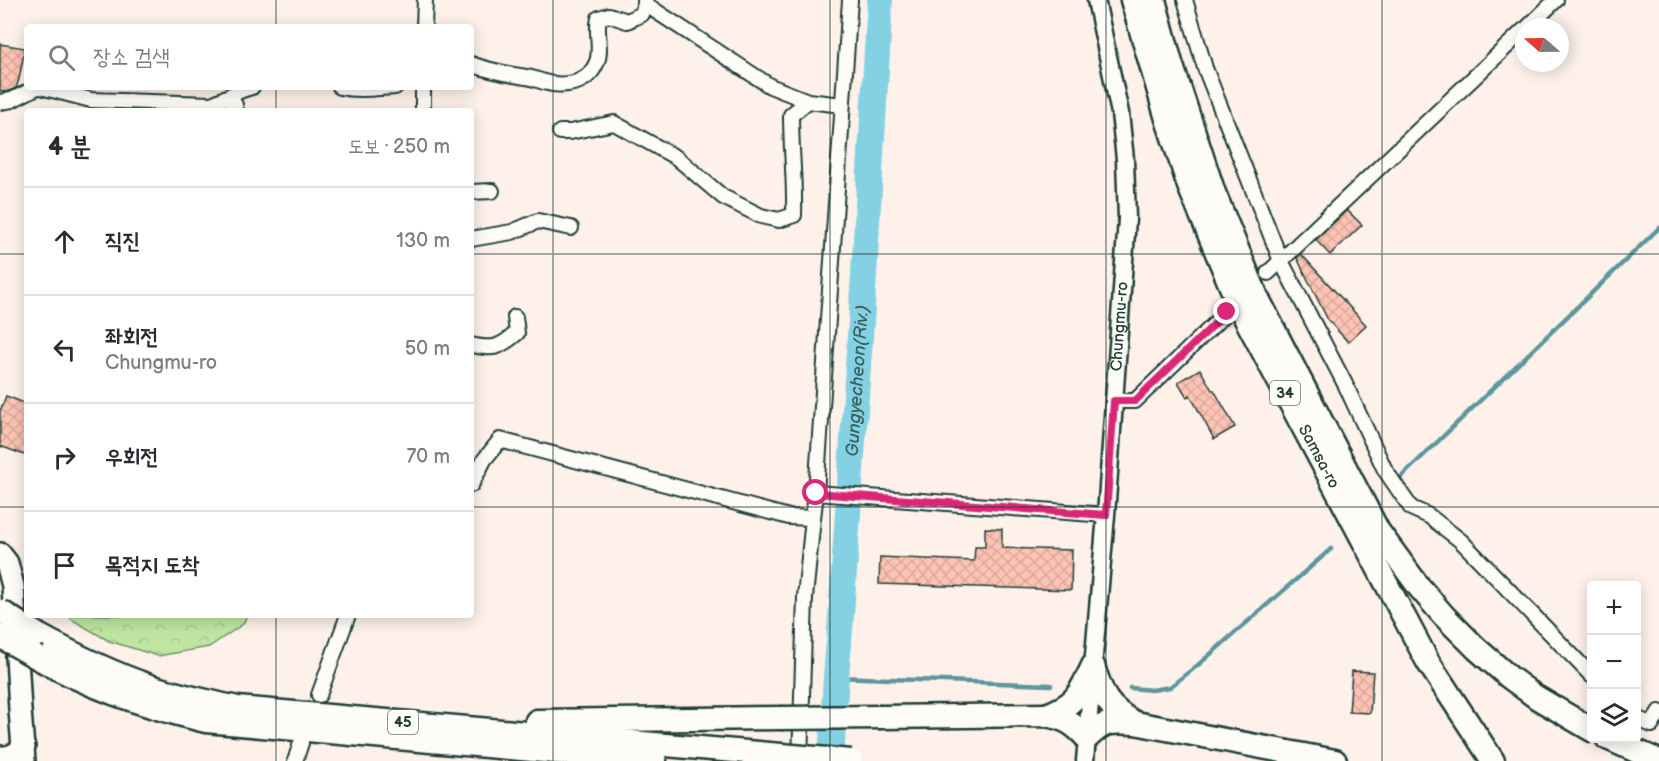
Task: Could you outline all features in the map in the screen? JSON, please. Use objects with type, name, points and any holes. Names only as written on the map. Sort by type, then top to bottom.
[{"type":"highway","name":"Samsa-ro","points":[[1132,0],[1189,186],[1240,308],[1428,662],[1493,761]]},
{"type":"highway","name":"Samsa-ro","points":[[1154,0],[1171,63],[1214,193],[1257,297],[1378,531],[1419,587],[1477,649],[1536,697],[1587,727]]},
{"type":"highway","name":"45","points":[[0,611],[38,635],[111,672],[149,686],[237,708],[791,758],[851,761]]},
{"type":"highway","name":"45","points":[[0,636],[59,670],[124,698],[206,721],[655,761]]},
{"type":"highway","points":[[1046,715],[1070,704],[1081,691],[1093,666]]},
{"type":"highway","points":[[1093,666],[1107,702],[1119,714],[1135,723]]},
{"type":"highway","points":[[409,723],[1046,715],[1062,718],[1074,724],[1087,738],[1111,722],[1135,723],[1335,761]]},
{"type":"highway","points":[[441,742],[547,761]]},
{"type":"highway","points":[[1618,743],[1659,761]]},
{"type":"main road","points":[[0,554],[7,563],[13,586],[24,754],[0,758]]},
{"type":"street","points":[[424,0],[424,24]]},
{"type":"street","points":[[791,758],[813,518],[823,493],[842,105],[850,0]]},
{"type":"street","name":"Chungmu-ro","points":[[1085,761],[1106,515],[1127,219],[1125,159],[1120,112],[1096,0]]},
{"type":"street","points":[[1185,0],[1204,68],[1281,261],[1345,384],[1385,470],[1411,508],[1429,516],[1461,541],[1587,671]]},
{"type":"street","points":[[1537,18],[1556,0]]},
{"type":"street","points":[[474,65],[508,75],[529,77],[553,84],[585,80],[598,62],[600,52],[597,25],[599,18],[609,15],[627,21],[642,14],[645,2],[770,86],[808,102],[842,105]]},
{"type":"street","points":[[1268,273],[1515,39]]},
{"type":"street","points":[[0,102],[12,100],[33,90]]},
{"type":"street","points":[[50,90],[91,100],[212,104],[242,90]]},
{"type":"street","points":[[423,90],[423,108]]},
{"type":"street","points":[[230,97],[236,108]]},
{"type":"street","points":[[560,132],[614,123],[677,158],[723,197],[761,216],[779,220],[794,215],[791,116],[808,102]]},
{"type":"street","points":[[474,192],[492,192]]},
{"type":"street","points":[[474,238],[512,232],[538,221],[571,228]]},
{"type":"street","points":[[1114,401],[1135,401],[1227,312]]},
{"type":"street","points":[[474,345],[492,347],[503,345],[517,333],[515,317]]},
{"type":"street","points":[[474,479],[484,460],[500,440],[789,517],[813,518]]},
{"type":"street","points":[[823,493],[1106,515]]},
{"type":"street","points":[[319,694],[347,618]]},
{"type":"street","points":[[1641,720],[1652,725],[1659,712]]},
{"type":"street","points":[[295,761],[301,743]]},
{"type":"green space","points":[[246,618],[243,624],[209,647],[158,656],[109,641],[71,619]]},
{"type":"building","points":[[0,44],[24,48],[16,88],[6,92],[0,91]]},
{"type":"building","points":[[1347,210],[1362,225],[1330,255],[1316,240]]},
{"type":"building","points":[[1301,254],[1366,325],[1348,342],[1328,320],[1297,258]]},
{"type":"building","points":[[1200,369],[1235,427],[1214,439],[1190,395],[1187,397],[1178,382]]},
{"type":"building","points":[[6,396],[24,403],[24,455],[0,446],[0,411]]},
{"type":"building","points":[[985,528],[1002,529],[1002,548],[1072,550],[1071,590],[879,584],[880,557],[974,561],[975,547],[985,547]]},
{"type":"building","points":[[1352,671],[1373,672],[1370,713],[1349,712]]},
{"type":"waterway","name":"Gungyecheon(Riv.)","points":[[831,761],[862,308],[880,0]]},
{"type":"waterway","points":[[1398,480],[1659,228]]},
{"type":"waterway","points":[[1130,688],[1152,690],[1170,687],[1331,549]]},
{"type":"waterway","points":[[836,677],[1051,685]]},
{"type":"route","points":[[816,493],[1106,515],[1114,401],[1135,401],[1227,312]]}]
